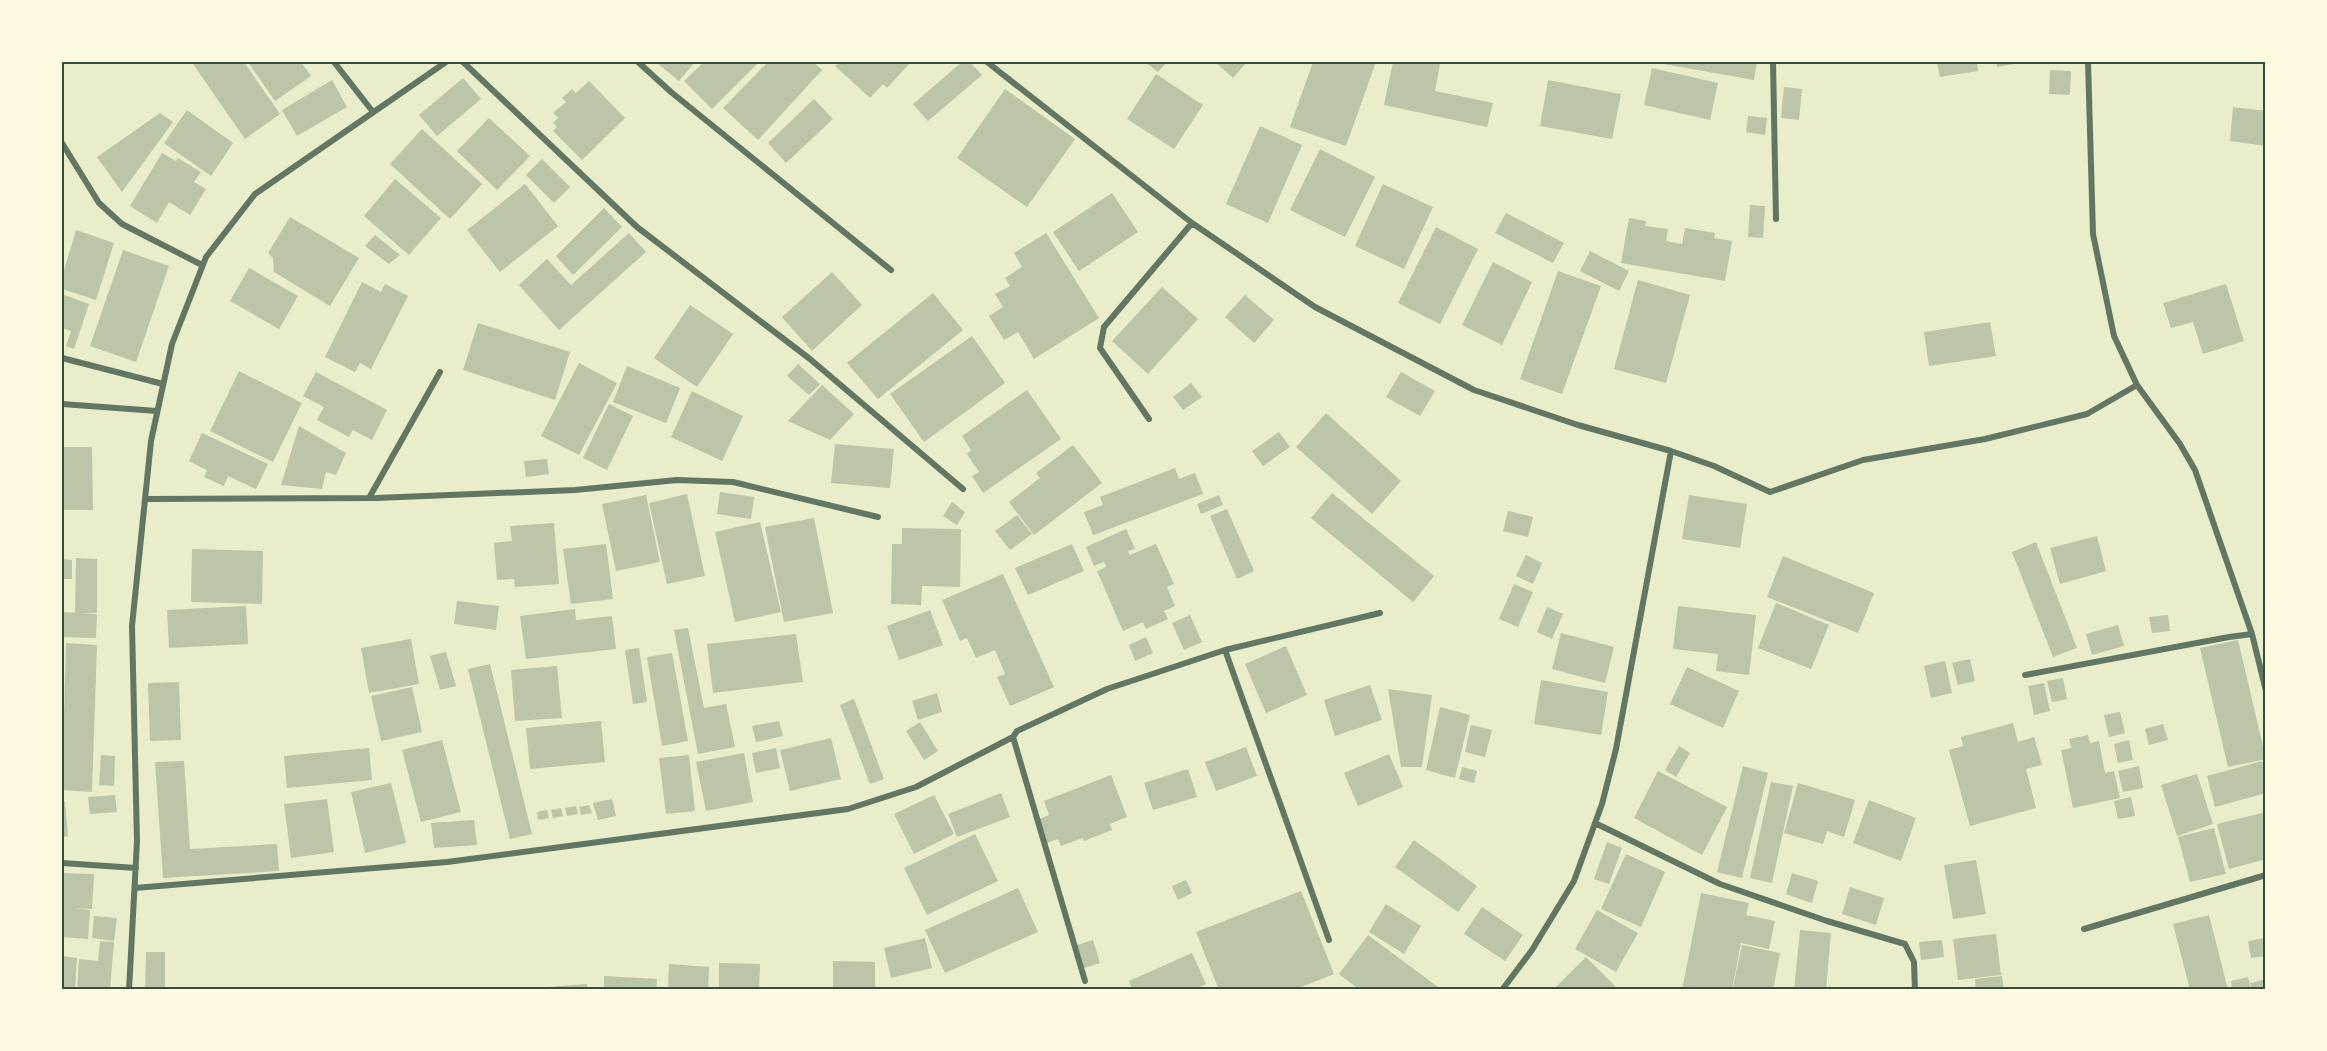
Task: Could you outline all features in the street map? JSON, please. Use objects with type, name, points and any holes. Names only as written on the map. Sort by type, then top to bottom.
[{"type":"street","points":[[334,62],[373,112]]},
{"type":"street","points":[[129,990],[138,841],[132,626],[151,441],[171,344],[206,257],[255,194],[446,62]]},
{"type":"street","points":[[463,62],[637,227],[810,359],[963,489]]},
{"type":"street","points":[[638,62],[671,92],[891,270]]},
{"type":"street","points":[[987,62],[1192,223],[1315,307],[1474,390],[1578,425],[1671,451],[1714,466],[1770,492],[1863,460],[1986,439],[2087,414],[2137,385]]},
{"type":"street","points":[[1773,62],[1776,219]]},
{"type":"street","points":[[2088,62],[2093,234],[2114,336],[2137,385],[2180,444],[2195,470],[2252,634],[2265,692]]},
{"type":"street","points":[[62,143],[99,204],[122,224],[202,265]]},
{"type":"street","points":[[1149,419],[1100,348],[1104,327],[1192,223]]},
{"type":"street","points":[[62,358],[163,384]]},
{"type":"street","points":[[369,498],[440,372]]},
{"type":"street","points":[[62,404],[157,411]]},
{"type":"street","points":[[1502,990],[1532,950],[1574,881],[1595,823],[1616,749],[1671,451]]},
{"type":"street","points":[[145,499],[369,498],[575,490],[677,480],[733,482],[878,517]]},
{"type":"street","points":[[135,888],[447,862],[848,809],[916,787],[1013,737],[1017,731],[1107,690],[1225,650],[1380,613]]},
{"type":"street","points":[[2025,675],[2252,634]]},
{"type":"street","points":[[1225,650],[1329,940]]},
{"type":"street","points":[[1013,737],[1085,981]]},
{"type":"street","points":[[1595,823],[1720,884],[1827,921],[1905,944],[1914,962],[1915,990]]},
{"type":"street","points":[[62,863],[136,868]]},
{"type":"street","points":[[2085,929],[2265,875]]},
{"type":"building","points":[[197,62],[244,62],[280,114],[245,139],[193,64]]},
{"type":"building","points":[[248,62],[301,62],[311,76],[275,101]]},
{"type":"building","points":[[656,62],[695,62],[679,81]]},
{"type":"building","points":[[704,62],[759,62],[712,109],[684,81]]},
{"type":"building","points":[[768,62],[813,62],[822,70],[758,140],[723,108]]},
{"type":"building","points":[[840,62],[911,62],[887,88],[883,84],[870,98],[835,66]]},
{"type":"building","points":[[962,62],[970,62],[982,75],[928,121],[913,104]]},
{"type":"building","points":[[1145,62],[1167,62],[1158,72]]},
{"type":"building","points":[[1215,62],[1247,62],[1233,78]]},
{"type":"building","points":[[1313,62],[1376,62],[1346,146],[1290,127]]},
{"type":"building","points":[[1393,62],[1440,64],[1435,91],[1493,103],[1487,127],[1384,105]]},
{"type":"building","points":[[1652,62],[1757,62],[1754,80]]},
{"type":"building","points":[[1937,62],[1977,62],[1978,71],[1940,77]]},
{"type":"building","points":[[1996,62],[2019,62],[2020,63],[1997,67]]},
{"type":"building","points":[[1652,68],[1718,83],[1710,120],[1644,105]]},
{"type":"building","points":[[2050,70],[2071,71],[2070,95],[2049,94]]},
{"type":"building","points":[[1156,74],[1203,105],[1174,149],[1127,119]]},
{"type":"building","points":[[463,78],[481,99],[437,136],[419,115]]},
{"type":"building","points":[[332,80],[347,107],[297,136],[282,110]]},
{"type":"building","points":[[1548,80],[1621,94],[1612,139],[1540,126]]},
{"type":"building","points":[[589,81],[625,118],[582,160],[553,131],[557,127],[553,123],[558,118],[553,113],[566,102],[562,98],[572,89],[576,93]]},
{"type":"building","points":[[1784,87],[1802,89],[1799,120],[1781,118]]},
{"type":"building","points":[[1005,89],[1075,139],[1027,207],[957,158]]},
{"type":"building","points":[[814,99],[833,119],[786,163],[768,143]]},
{"type":"building","points":[[2233,107],[2266,111],[2266,146],[2230,141]]},
{"type":"building","points":[[187,110],[233,143],[211,176],[164,143]]},
{"type":"building","points":[[160,113],[173,122],[122,192],[97,157]]},
{"type":"building","points":[[1748,116],[1767,118],[1765,135],[1746,132]]},
{"type":"building","points":[[489,118],[530,156],[497,190],[457,151]]},
{"type":"building","points":[[1260,126],[1302,145],[1268,223],[1226,204]]},
{"type":"building","points":[[422,129],[482,184],[450,219],[390,164]]},
{"type":"building","points":[[1320,149],[1375,177],[1345,237],[1290,210]]},
{"type":"building","points":[[162,153],[176,161],[178,158],[201,172],[194,182],[206,189],[190,215],[169,202],[157,223],[130,206]]},
{"type":"building","points":[[542,159],[570,187],[554,203],[526,175]]},
{"type":"building","points":[[395,179],[441,218],[409,255],[364,216]]},
{"type":"building","points":[[525,184],[558,226],[500,272],[467,230]]},
{"type":"building","points":[[1383,184],[1433,207],[1404,269],[1355,246]]},
{"type":"building","points":[[1112,193],[1138,232],[1079,271],[1053,232]]},
{"type":"building","points":[[1750,205],[1765,206],[1763,238],[1748,237]]},
{"type":"building","points":[[604,208],[622,227],[573,275],[556,256]]},
{"type":"building","points":[[1506,213],[1564,243],[1553,263],[1495,233]]},
{"type":"building","points":[[290,217],[359,258],[330,306],[274,272],[273,258],[268,253]]},
{"type":"building","points":[[1629,218],[1646,221],[1645,226],[1668,229],[1666,241],[1682,244],[1685,228],[1715,233],[1714,238],[1732,241],[1725,281],[1621,263]]},
{"type":"building","points":[[1436,227],[1478,249],[1440,324],[1398,303]]},
{"type":"building","points":[[76,230],[114,243],[96,300],[62,289],[62,277]]},
{"type":"building","points":[[629,233],[646,252],[559,330],[519,285],[547,259],[571,285]]},
{"type":"building","points":[[1046,233],[1099,318],[1034,359],[1018,332],[1004,340],[989,316],[1003,307],[995,294],[1010,286],[1005,278],[1022,267],[1014,253]]},
{"type":"building","points":[[375,235],[400,255],[389,264],[365,246]]},
{"type":"building","points":[[123,250],[169,266],[136,362],[90,346]]},
{"type":"building","points":[[1590,251],[1629,271],[1619,291],[1580,271]]},
{"type":"building","points":[[1493,262],[1532,282],[1502,345],[1462,325]]},
{"type":"building","points":[[249,268],[298,296],[279,329],[230,301]]},
{"type":"building","points":[[1558,271],[1601,286],[1562,394],[1520,379]]},
{"type":"building","points":[[832,272],[862,305],[812,351],[782,317]]},
{"type":"building","points":[[1638,280],[1690,295],[1666,383],[1614,369]]},
{"type":"building","points":[[362,282],[381,292],[385,284],[408,296],[371,369],[360,363],[355,372],[325,357]]},
{"type":"building","points":[[2226,284],[2244,341],[2203,354],[2193,322],[2171,328],[2163,303]]},
{"type":"building","points":[[1162,287],[1198,319],[1148,374],[1112,341]]},
{"type":"building","points":[[933,293],[963,330],[878,399],[847,363]]},
{"type":"building","points":[[62,294],[89,304],[74,349],[66,346],[71,331],[62,328]]},
{"type":"building","points":[[1245,295],[1274,320],[1254,343],[1225,317]]},
{"type":"building","points":[[690,305],[733,334],[697,387],[654,358]]},
{"type":"building","points":[[1990,322],[1996,356],[1929,366],[1924,332]]},
{"type":"building","points":[[478,323],[570,352],[555,400],[463,370]]},
{"type":"building","points":[[972,336],[1005,383],[924,442],[890,394]]},
{"type":"building","points":[[579,363],[617,383],[579,455],[541,436]]},
{"type":"building","points":[[798,364],[820,384],[809,395],[787,376]]},
{"type":"building","points":[[627,366],[680,388],[666,423],[613,402]]},
{"type":"building","points":[[239,371],[302,403],[273,462],[210,431]]},
{"type":"building","points":[[316,372],[387,410],[372,440],[353,430],[349,437],[317,420],[324,407],[303,396]]},
{"type":"building","points":[[1401,372],[1435,391],[1420,416],[1386,397]]},
{"type":"building","points":[[1191,383],[1202,397],[1183,410],[1173,397]]},
{"type":"building","points":[[822,385],[854,414],[830,440],[788,421]]},
{"type":"building","points":[[1027,390],[1061,439],[983,493],[972,476],[979,472],[967,454],[971,450],[962,436]]},
{"type":"building","points":[[692,391],[743,416],[722,461],[671,437]]},
{"type":"building","points":[[609,404],[633,416],[607,470],[583,458]]},
{"type":"building","points":[[1326,413],[1401,481],[1372,514],[1296,447]]},
{"type":"building","points":[[299,426],[346,453],[336,475],[326,472],[322,489],[281,485]]},
{"type":"building","points":[[1279,432],[1290,447],[1263,466],[1252,451]]},
{"type":"building","points":[[202,433],[268,464],[256,489],[228,476],[224,486],[204,477],[207,470],[189,461]]},
{"type":"building","points":[[835,444],[894,449],[890,488],[831,483]]},
{"type":"building","points":[[1073,445],[1102,483],[1034,535],[1009,502],[1040,478],[1036,473]]},
{"type":"building","points":[[62,447],[92,447],[93,510],[62,510]]},
{"type":"building","points":[[547,459],[549,474],[526,477],[524,461]]},
{"type":"building","points":[[1175,468],[1179,479],[1195,473],[1203,494],[1093,535],[1084,512],[1103,505],[1100,497]]},
{"type":"building","points":[[720,492],[754,497],[751,519],[717,514]]},
{"type":"building","points":[[1332,493],[1434,576],[1413,602],[1311,518]]},
{"type":"building","points":[[687,494],[705,576],[667,584],[649,503]]},
{"type":"building","points":[[646,495],[660,562],[616,571],[602,504]]},
{"type":"building","points":[[1219,495],[1223,505],[1201,514],[1197,504]]},
{"type":"building","points":[[1689,495],[1747,504],[1740,548],[1682,539]]},
{"type":"building","points":[[952,502],[965,512],[957,525],[943,516]]},
{"type":"building","points":[[1227,509],[1254,571],[1237,579],[1210,516]]},
{"type":"building","points":[[1508,511],[1533,517],[1528,537],[1503,531]]},
{"type":"building","points":[[1017,515],[1032,534],[1010,550],[995,531]]},
{"type":"building","points":[[814,518],[833,613],[784,622],[765,527]]},
{"type":"building","points":[[760,522],[781,612],[735,622],[715,532]]},
{"type":"building","points":[[554,523],[559,584],[515,587],[514,579],[497,580],[494,543],[512,541],[510,526]]},
{"type":"building","points":[[902,528],[961,529],[960,587],[922,586],[921,605],[891,604],[892,544],[902,544]]},
{"type":"building","points":[[1126,529],[1135,549],[1128,551],[1130,555],[1156,544],[1174,584],[1167,587],[1175,606],[1164,611],[1168,619],[1146,629],[1143,622],[1123,631],[1097,571],[1106,567],[1104,562],[1094,566],[1086,547]]},
{"type":"building","points":[[2097,536],[2106,571],[2060,584],[2050,548]]},
{"type":"building","points":[[2036,542],[2077,648],[2053,657],[2012,552]]},
{"type":"building","points":[[606,544],[613,599],[571,604],[563,549]]},
{"type":"building","points":[[1072,544],[1084,571],[1028,595],[1015,568]]},
{"type":"building","points":[[192,549],[263,551],[262,604],[191,602]]},
{"type":"building","points":[[1526,555],[1542,563],[1533,584],[1516,576]]},
{"type":"building","points":[[1783,556],[1874,593],[1858,633],[1767,597]]},
{"type":"building","points":[[76,558],[97,559],[97,613],[75,613]]},
{"type":"building","points":[[62,559],[72,560],[72,579],[62,579]]},
{"type":"building","points":[[1003,574],[1054,687],[1010,706],[997,677],[1005,674],[995,650],[976,658],[967,638],[960,641],[942,600]]},
{"type":"building","points":[[1514,584],[1533,592],[1518,627],[1499,619]]},
{"type":"building","points":[[457,601],[499,606],[496,630],[454,624]]},
{"type":"building","points":[[1776,603],[1829,625],[1811,669],[1758,648]]},
{"type":"building","points":[[246,606],[248,644],[169,648],[167,610]]},
{"type":"building","points":[[1678,606],[1756,615],[1749,675],[1716,671],[1718,654],[1673,649]]},
{"type":"building","points":[[1547,607],[1563,614],[1552,639],[1537,632]]},
{"type":"building","points":[[575,609],[576,620],[612,616],[616,649],[526,659],[520,616]]},
{"type":"building","points":[[930,610],[943,645],[899,660],[887,626]]},
{"type":"building","points":[[62,612],[97,614],[96,638],[62,637]]},
{"type":"building","points":[[1190,615],[1202,642],[1184,650],[1172,623]]},
{"type":"building","points":[[2168,615],[2170,631],[2152,633],[2149,617]]},
{"type":"building","points":[[2118,625],[2124,646],[2092,655],[2086,634]]},
{"type":"building","points":[[688,628],[704,708],[726,704],[735,747],[698,754],[674,630]]},
{"type":"building","points":[[1561,633],[1614,647],[1605,683],[1552,669]]},
{"type":"building","points":[[796,634],[803,682],[713,693],[707,644]]},
{"type":"building","points":[[1146,637],[1153,653],[1135,661],[1129,645]]},
{"type":"building","points":[[411,639],[419,684],[369,693],[361,648]]},
{"type":"building","points":[[2238,640],[2266,759],[2228,767],[2200,648]]},
{"type":"building","points":[[66,643],[97,645],[92,792],[62,790]]},
{"type":"building","points":[[1286,646],[1307,695],[1266,713],[1245,664]]},
{"type":"building","points":[[639,648],[647,702],[633,704],[625,650]]},
{"type":"building","points":[[446,652],[456,686],[440,690],[430,656]]},
{"type":"building","points":[[672,653],[688,741],[662,746],[647,657]]},
{"type":"building","points":[[1970,659],[1975,681],[1958,685],[1952,663]]},
{"type":"building","points":[[1945,661],[1952,693],[1931,698],[1924,666]]},
{"type":"building","points":[[490,664],[532,834],[510,839],[468,669]]},
{"type":"building","points":[[557,666],[562,718],[515,721],[511,670]]},
{"type":"building","points":[[1687,667],[1739,691],[1723,728],[1670,704]]},
{"type":"building","points":[[2063,678],[2067,699],[2052,702],[2047,681]]},
{"type":"building","points":[[1541,680],[1608,692],[1601,735],[1534,724]]},
{"type":"building","points":[[179,682],[181,740],[150,741],[148,683]]},
{"type":"building","points":[[2044,683],[2050,711],[2034,715],[2028,686]]},
{"type":"building","points":[[1370,685],[1382,720],[1335,736],[1324,700]]},
{"type":"building","points":[[412,687],[422,732],[381,741],[371,696]]},
{"type":"building","points":[[1388,689],[1432,695],[1422,767],[1401,767]]},
{"type":"building","points":[[937,693],[942,712],[918,720],[912,701]]},
{"type":"building","points":[[854,699],[884,779],[870,784],[840,705]]},
{"type":"building","points":[[1440,707],[1470,715],[1455,778],[1426,770]]},
{"type":"building","points":[[2120,712],[2125,733],[2109,737],[2104,715]]},
{"type":"building","points":[[601,721],[605,762],[530,769],[526,728]]},
{"type":"building","points":[[779,721],[783,736],[756,742],[752,726]]},
{"type":"building","points":[[920,722],[938,751],[924,760],[906,731]]},
{"type":"building","points":[[2013,723],[2018,742],[2034,737],[2042,765],[2026,769],[2036,808],[1970,826],[1949,750],[1963,746],[1961,737]]},
{"type":"building","points":[[2163,724],[2168,740],[2149,745],[2145,729]]},
{"type":"building","points":[[1471,725],[1492,730],[1485,757],[1465,752]]},
{"type":"building","points":[[2088,735],[2090,743],[2099,741],[2105,773],[2114,771],[2120,798],[2073,808],[2061,750],[2071,748],[2069,739]]},
{"type":"building","points":[[831,738],[841,779],[790,791],[780,750]]},
{"type":"building","points":[[442,740],[461,812],[421,822],[402,750]]},
{"type":"building","points":[[2129,740],[2133,760],[2118,763],[2114,744]]},
{"type":"building","points":[[1679,746],[1690,753],[1676,777],[1665,770]]},
{"type":"building","points":[[1246,747],[1257,776],[1216,791],[1205,762]]},
{"type":"building","points":[[369,748],[372,780],[287,788],[284,756]]},
{"type":"building","points":[[776,748],[780,768],[756,773],[752,753]]},
{"type":"building","points":[[744,753],[753,802],[706,811],[696,762]]},
{"type":"building","points":[[1389,754],[1403,787],[1358,806],[1344,773]]},
{"type":"building","points":[[101,755],[115,756],[114,786],[99,785]]},
{"type":"building","points":[[689,755],[695,811],[666,814],[659,758]]},
{"type":"building","points":[[184,761],[190,849],[277,844],[279,871],[163,878],[155,762]]},
{"type":"building","points":[[2262,761],[2266,772],[2266,793],[2215,807],[2207,776]]},
{"type":"building","points":[[1743,766],[1768,773],[1742,878],[1717,872]]},
{"type":"building","points":[[2139,766],[2143,788],[2123,792],[2118,771]]},
{"type":"building","points":[[1462,767],[1477,771],[1474,783],[1459,779]]},
{"type":"building","points":[[1188,769],[1197,797],[1153,810],[1144,783]]},
{"type":"building","points":[[1658,771],[1727,807],[1702,855],[1634,818]]},
{"type":"building","points":[[2197,774],[2213,824],[2177,836],[2161,785]]},
{"type":"building","points":[[1111,775],[1127,817],[1110,824],[1112,830],[1084,841],[1083,838],[1061,846],[1058,839],[1047,843],[1037,820],[1049,815],[1044,801]]},
{"type":"building","points":[[1771,782],[1793,786],[1772,883],[1750,878]]},
{"type":"building","points":[[391,783],[406,843],[365,853],[351,792]]},
{"type":"building","points":[[1798,783],[1855,800],[1844,837],[1827,831],[1823,844],[1784,833]]},
{"type":"building","points":[[1001,793],[1010,817],[957,837],[948,814]]},
{"type":"building","points":[[115,795],[117,812],[90,814],[88,797]]},
{"type":"building","points":[[934,795],[954,834],[914,854],[894,814]]},
{"type":"building","points":[[2131,797],[2135,816],[2118,819],[2114,801]]},
{"type":"building","points":[[327,799],[334,852],[291,858],[284,804]]},
{"type":"building","points":[[612,799],[616,816],[598,820],[593,803]]},
{"type":"building","points":[[1869,800],[1916,818],[1901,861],[1853,843]]},
{"type":"building","points":[[62,802],[65,802],[68,836],[62,837]]},
{"type":"building","points":[[589,805],[592,813],[581,815],[579,807]]},
{"type":"building","points":[[576,806],[578,814],[567,816],[565,808]]},
{"type":"building","points":[[561,808],[563,816],[553,818],[551,810]]},
{"type":"building","points":[[547,810],[549,818],[538,820],[537,812]]},
{"type":"building","points":[[2266,812],[2266,859],[2229,869],[2217,824]]},
{"type":"building","points":[[474,820],[477,845],[434,848],[431,823]]},
{"type":"building","points":[[2214,828],[2226,874],[2190,882],[2178,837]]},
{"type":"building","points":[[975,834],[998,881],[927,915],[904,868]]},
{"type":"building","points":[[1414,840],[1477,886],[1458,912],[1395,867]]},
{"type":"building","points":[[1607,842],[1622,848],[1609,884],[1594,879]]},
{"type":"building","points":[[1626,854],[1665,872],[1641,927],[1601,909]]},
{"type":"building","points":[[1976,860],[1986,914],[1953,919],[1944,865]]},
{"type":"building","points":[[62,873],[94,874],[92,909],[73,908],[90,910],[88,939],[62,937]]},
{"type":"building","points":[[1792,873],[1818,881],[1812,903],[1786,894]]},
{"type":"building","points":[[1186,880],[1192,893],[1178,900],[1172,886]]},
{"type":"building","points":[[1850,887],[1884,898],[1876,925],[1842,914]]},
{"type":"building","points":[[1018,888],[1038,932],[945,973],[925,930]]},
{"type":"building","points":[[1301,891],[1334,974],[1294,990],[1219,990],[1196,932]]},
{"type":"building","points":[[1701,893],[1749,903],[1746,915],[1775,921],[1769,949],[1741,943],[1732,990],[1682,990]]},
{"type":"building","points":[[1386,904],[1421,926],[1404,954],[1369,932]]},
{"type":"building","points":[[1482,907],[1523,935],[1505,961],[1464,934]]},
{"type":"building","points":[[1597,910],[1638,933],[1616,972],[1575,949]]},
{"type":"building","points":[[2209,915],[2228,990],[2190,990],[2173,924]]},
{"type":"building","points":[[94,916],[117,918],[114,941],[92,938]]},
{"type":"building","points":[[1800,930],[1831,933],[1826,990],[1794,990]]},
{"type":"building","points":[[1996,934],[2001,975],[1958,980],[1953,939]]},
{"type":"building","points":[[1368,935],[1442,990],[1360,990],[1339,974]]},
{"type":"building","points":[[925,938],[932,968],[891,978],[884,948]]},
{"type":"building","points":[[2264,938],[2266,956],[2251,958],[2248,941]]},
{"type":"building","points":[[1093,940],[1100,963],[1084,968],[1077,945]]},
{"type":"building","points":[[1942,940],[1944,957],[1921,960],[1919,942]]},
{"type":"building","points":[[100,941],[114,942],[110,990],[77,990],[79,959],[98,961]]},
{"type":"building","points":[[1742,945],[1780,953],[1773,990],[1746,990],[1733,987]]},
{"type":"building","points":[[146,952],[165,952],[165,990],[145,990]]},
{"type":"building","points":[[1192,953],[1206,984],[1194,990],[1132,990],[1129,981]]},
{"type":"building","points":[[62,956],[77,958],[75,990],[62,990]]},
{"type":"building","points":[[1586,957],[1619,990],[1553,990]]},
{"type":"building","points":[[833,961],[875,962],[875,990],[833,990]]},
{"type":"building","points":[[719,963],[760,964],[759,990],[719,990]]},
{"type":"building","points":[[669,964],[709,967],[708,990],[668,990]]},
{"type":"building","points":[[604,976],[657,979],[656,990],[604,990]]},
{"type":"building","points":[[2002,976],[2004,990],[1976,990],[1975,979]]},
{"type":"building","points":[[2248,977],[2251,990],[2232,990],[2231,981]]},
{"type":"building","points":[[2266,979],[2266,990],[2252,990],[2250,983]]},
{"type":"building","points":[[587,984],[587,990],[548,990],[548,987]]}]
